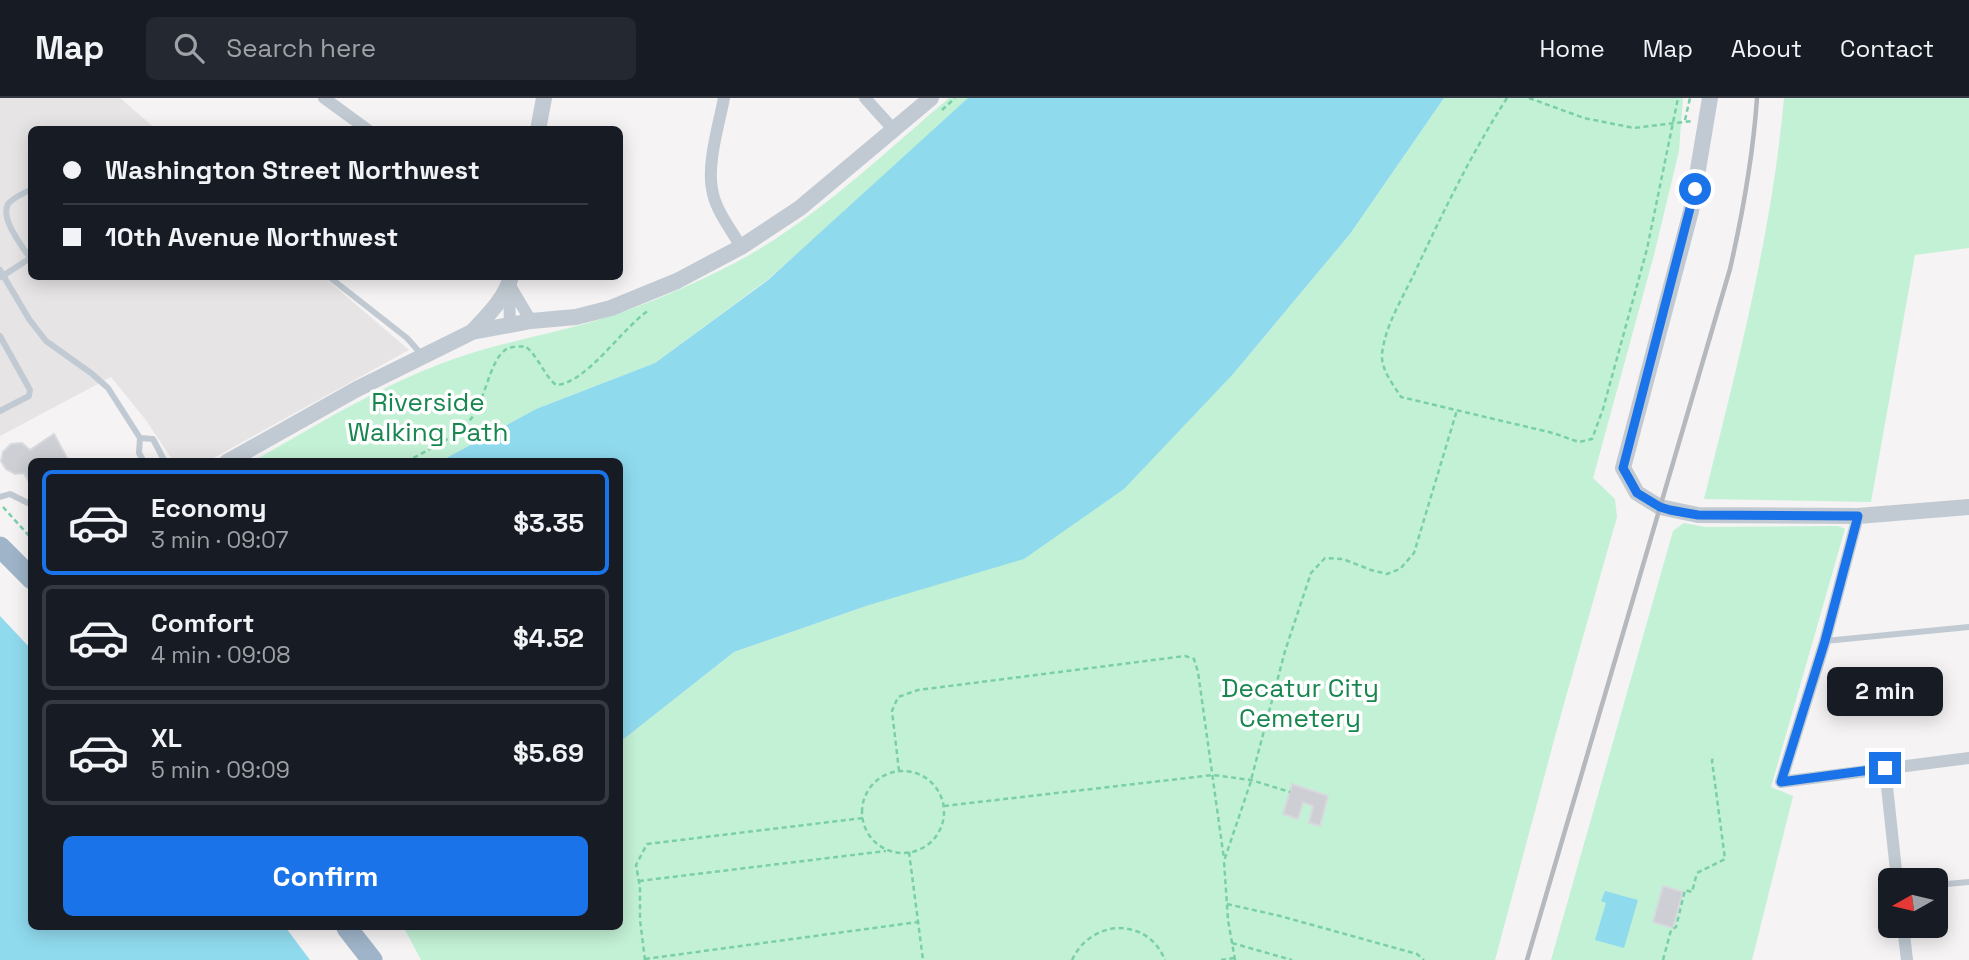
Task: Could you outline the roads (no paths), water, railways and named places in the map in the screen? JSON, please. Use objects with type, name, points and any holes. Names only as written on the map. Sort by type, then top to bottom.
[{"type":"highway","points":[[0,547],[28,572]]},
{"type":"highway","points":[[349,930],[372,960]]},
{"type":"street","points":[[324,98],[362,126]]},
{"type":"street","points":[[539,126],[544,98]]},
{"type":"street","points":[[724,98],[711,188],[741,247]]},
{"type":"street","points":[[865,98],[893,129]]},
{"type":"street","points":[[234,458],[358,389],[472,332],[531,321],[576,317],[611,308],[677,281],[741,247],[800,208],[931,98]]},
{"type":"street","points":[[1710,98],[1691,211],[1623,468],[1637,493],[1660,507],[1698,515],[1858,516],[1969,507]]},
{"type":"street","points":[[510,280],[531,321]]},
{"type":"street","points":[[510,280],[510,326]]},
{"type":"street","points":[[472,332],[494,309],[510,280]]},
{"type":"street","points":[[1858,516],[1825,641],[1781,782],[1969,758]]},
{"type":"street","points":[[1885,768],[1896,868]]},
{"type":"street","points":[[1904,938],[1907,960]]},
{"type":"lane","points":[[28,191],[9,202],[5,211],[7,223],[28,254]]},
{"type":"lane","points":[[28,260],[1,274],[46,341],[91,373],[107,388],[140,438],[139,453],[142,458]]},
{"type":"lane","points":[[333,280],[407,338],[423,356]]},
{"type":"lane","points":[[0,336],[30,390],[29,396],[0,411]]},
{"type":"lane","points":[[140,438],[153,439],[163,458]]},
{"type":"lane","points":[[0,497],[10,494],[28,503]]},
{"type":"lane","points":[[1825,641],[1969,626]]},
{"type":"lane","points":[[1948,884],[1969,882]]},
{"type":"water","points":[[968,98],[1444,98],[1350,234],[1234,373],[1124,489],[1024,559],[869,605],[734,652],[623,740],[623,458],[446,458],[536,409],[655,363],[768,280]]},
{"type":"water","points":[[0,616],[28,646],[28,930],[288,930],[310,960],[0,960]]},
{"type":"water","points":[[1605,891],[1638,900],[1624,948],[1595,940],[1606,903],[1601,901]]},
{"type":"railway","points":[[1527,960],[1730,269],[1747,184],[1757,98]]},
{"type":"park label","name":"Riverside Walking Path","points":[[428,417]]},
{"type":"park label","name":"Decatur City Cemetery","points":[[1300,703]]}]
